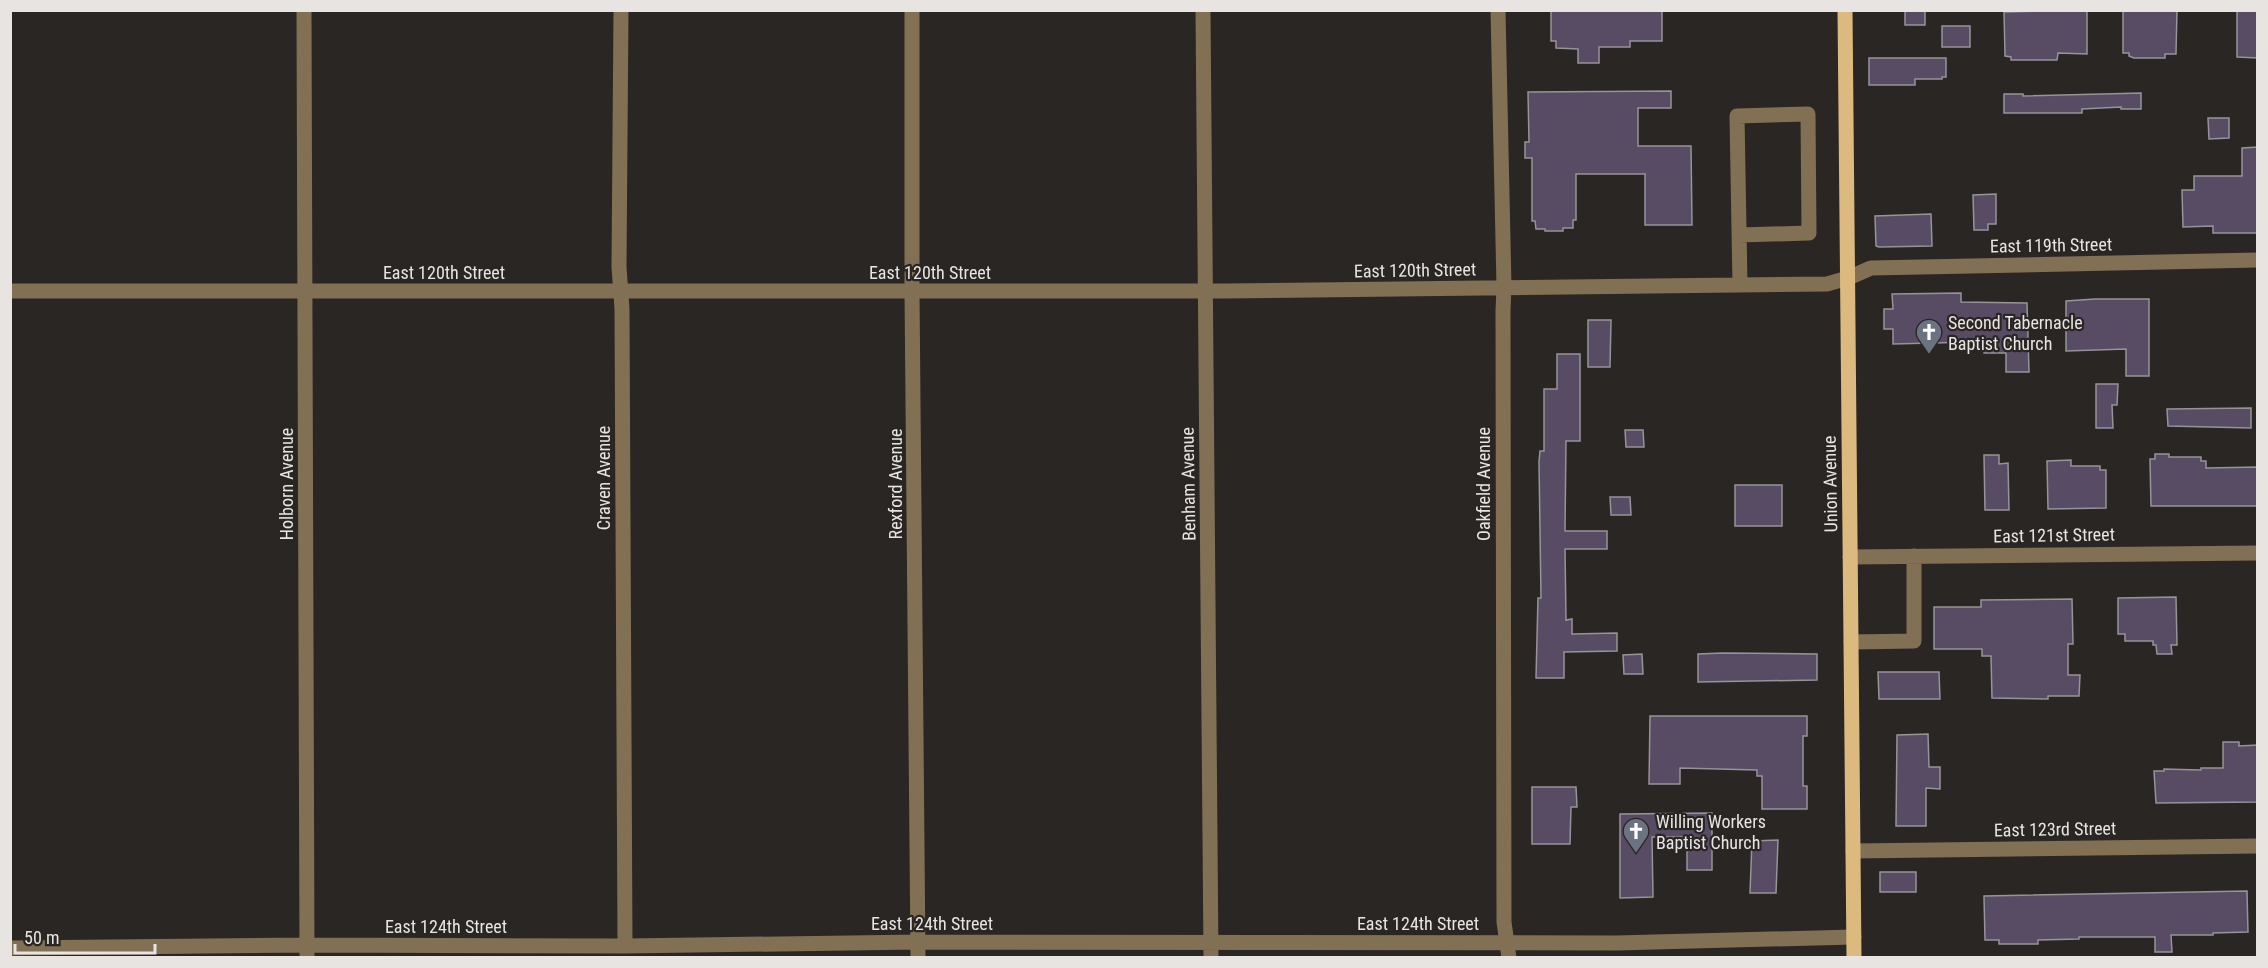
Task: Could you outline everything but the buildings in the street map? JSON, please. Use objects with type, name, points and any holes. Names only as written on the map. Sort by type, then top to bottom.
[{"type":"main road","name":"Union Avenue","points":[[1845,10],[1854,957]]},
{"type":"street","name":"Holborn Avenue","points":[[304,10],[307,951]]},
{"type":"street","name":"Craven Avenue","points":[[621,10],[625,946]]},
{"type":"street","name":"Rexford Avenue","points":[[912,10],[918,950]]},
{"type":"street","name":"Benham Avenue","points":[[1203,10],[1211,950]]},
{"type":"street","name":"Oakfield Avenue","points":[[1498,10],[1504,287],[1504,922],[1508,950]]},
{"type":"street","points":[[1739,235],[1809,233],[1808,114],[1737,116],[1739,235],[1740,285]]},
{"type":"street","name":"East 119th Street","points":[[1848,278],[1870,268],[2258,260]]},
{"type":"street","name":"East 120th Street","points":[[10,291],[1206,291],[1827,284],[1848,278]]},
{"type":"street","name":"East 121st Street","points":[[1850,557],[2258,553]]},
{"type":"street","points":[[1851,642],[1914,641],[1914,556]]},
{"type":"street","name":"East 123rd Street","points":[[1853,851],[2258,846]]},
{"type":"street","name":"East 124th Street","points":[[10,948],[600,952],[625,946],[918,950],[1577,950],[1854,937]]},
{"type":"street","points":[[10,953],[11,957]]},
{"type":"place","name":"Second Tabernacle Baptist Church","points":[[1929,355]]},
{"type":"place","name":"Willing Workers Baptist Church","points":[[1636,854]]}]
